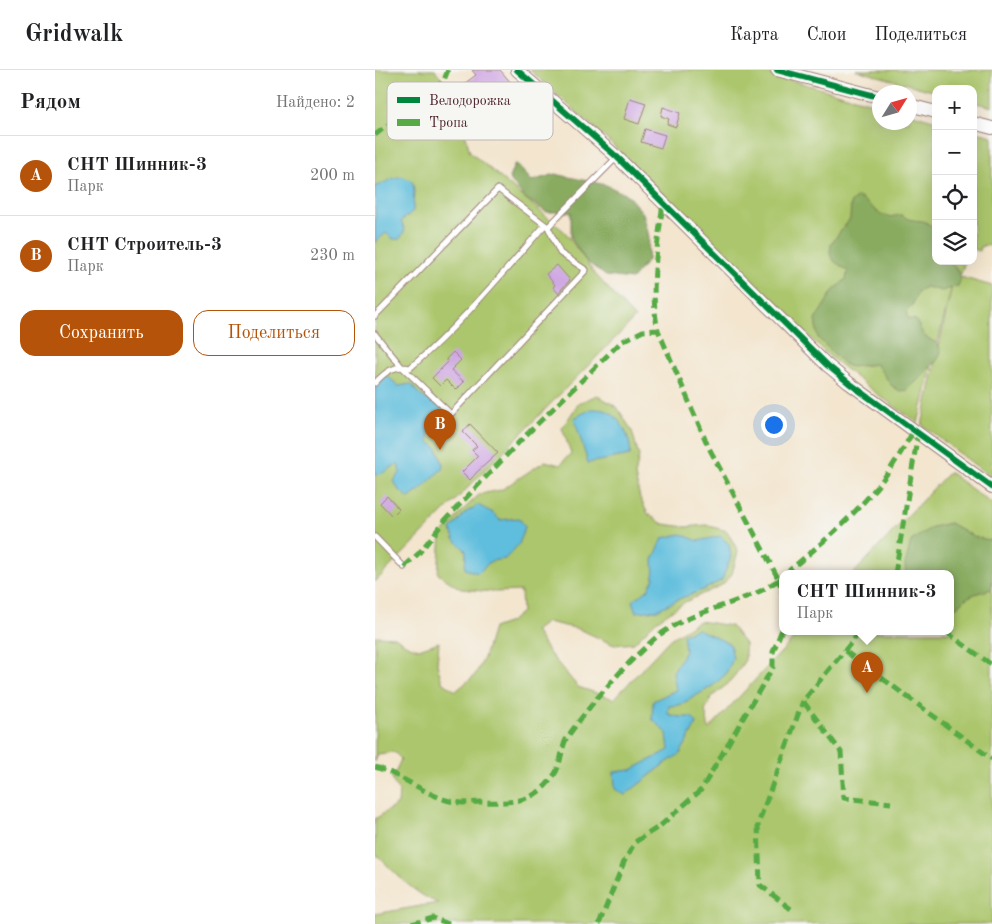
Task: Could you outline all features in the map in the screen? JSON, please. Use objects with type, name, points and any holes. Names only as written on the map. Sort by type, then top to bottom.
[{"type":"street","points":[[517,70],[531,82]]},
{"type":"street","points":[[777,70],[872,95]]},
{"type":"street","points":[[553,101],[617,157],[827,365],[992,487]]},
{"type":"street","points":[[917,107],[932,111]]},
{"type":"street","points":[[977,124],[992,128]]},
{"type":"lane","points":[[375,383],[386,372],[401,366],[411,368],[453,329],[547,226],[617,157]]},
{"type":"lane","points":[[375,316],[498,189],[547,226],[560,253],[586,270],[451,414],[401,366],[375,334]]},
{"type":"lane","points":[[375,537],[404,567]]},
{"type":"green space","points":[[375,70],[435,70],[444,82],[387,82],[387,140],[467,140],[470,152],[565,232],[595,274],[635,318],[375,582]]},
{"type":"green space","points":[[530,70],[755,70],[872,103],[872,130],[917,130],[917,115],[932,120],[932,265],[964,265],[961,274],[955,272],[954,275],[992,286],[992,478],[922,425],[953,281],[918,423],[877,394],[828,355],[614,146],[553,91],[553,82],[543,82]]},
{"type":"green space","points":[[856,70],[992,70],[992,107],[977,103],[977,85],[932,85],[932,91],[917,87],[917,85],[911,85]]},
{"type":"green space","points":[[977,132],[992,136],[992,245],[981,246],[980,251],[977,250]]},
{"type":"green space","points":[[515,163],[532,181],[555,174],[606,185],[627,195],[643,213],[649,237],[648,260],[632,279],[606,276],[586,261],[571,238],[571,212],[546,212],[525,198],[509,178]]},
{"type":"green space","points":[[858,197],[886,216],[901,215],[908,219],[925,222],[931,226],[932,265],[952,265],[958,270],[961,278],[958,286],[942,291],[926,287],[918,291],[912,306],[906,312],[908,319],[916,320],[924,336],[938,344],[941,352],[938,359],[908,390],[900,391],[892,386],[876,364],[851,367],[844,364],[818,338],[815,320],[833,291],[846,279],[848,271],[834,261],[830,253],[831,244],[850,219],[851,202]]},
{"type":"green space","points":[[597,395],[617,407],[632,431],[639,456],[635,476],[640,498],[648,514],[663,524],[686,527],[706,525],[727,531],[738,551],[732,574],[722,585],[685,602],[656,621],[634,643],[614,645],[579,629],[547,622],[535,631],[550,654],[578,687],[614,699],[670,639],[699,621],[731,626],[745,644],[745,660],[731,681],[713,696],[705,710],[709,729],[797,635],[954,635],[954,570],[857,570],[949,472],[992,504],[992,924],[375,924],[375,914],[438,903],[412,888],[375,853],[375,819],[398,804],[399,792],[392,780],[401,759],[394,752],[378,754],[375,762],[375,636],[395,637],[407,645],[419,649],[439,642],[437,664],[442,682],[456,691],[475,675],[484,658],[493,628],[510,622],[522,612],[521,591],[494,592],[461,589],[438,574],[441,535],[480,494],[501,490],[545,461],[560,465],[571,453],[562,428],[579,403]]},
{"type":"green space","points":[[950,523],[973,536],[992,541],[992,589],[973,595],[954,608],[954,570],[906,570],[911,541],[932,527]]},
{"type":"water","points":[[402,176],[412,181],[414,189],[413,211],[401,221],[405,230],[400,239],[393,239],[386,233],[375,242],[375,187]]},
{"type":"water","points":[[387,376],[399,386],[411,384],[420,395],[441,408],[441,420],[429,433],[429,442],[437,448],[443,464],[442,469],[409,498],[398,489],[394,481],[400,473],[398,464],[375,475],[375,385]]},
{"type":"water","points":[[591,409],[607,411],[617,418],[625,430],[630,455],[588,463],[574,418]]},
{"type":"water","points":[[478,505],[493,513],[500,520],[519,518],[525,527],[519,544],[505,559],[491,561],[478,573],[465,569],[466,551],[454,539],[451,529],[465,513]]},
{"type":"water","points":[[681,534],[698,541],[720,536],[729,544],[731,556],[722,580],[657,610],[636,612],[632,601],[648,590],[654,578],[653,560],[663,538]]},
{"type":"water","points":[[698,629],[730,644],[733,659],[725,675],[711,687],[680,705],[669,706],[668,714],[692,717],[697,723],[680,754],[625,795],[615,789],[614,772],[631,770],[669,750],[667,733],[652,719],[653,701],[676,690],[673,672],[685,651],[683,634]]},
{"type":"building","points":[[472,70],[500,70],[510,82],[467,82],[476,75]]},
{"type":"building","points":[[630,98],[646,103],[639,124],[624,119]]},
{"type":"building","points":[[663,107],[680,113],[676,127],[667,124],[669,119],[661,116]]},
{"type":"building","points":[[645,129],[665,135],[661,148],[641,142]]},
{"type":"building","points":[[557,265],[570,280],[558,293],[553,287],[555,285],[546,274]]},
{"type":"building","points":[[453,352],[461,360],[451,370],[464,382],[456,390],[446,380],[440,386],[432,378],[448,362],[446,359]]},
{"type":"building","points":[[470,424],[498,453],[470,480],[462,472],[478,456],[472,450],[477,446],[463,432]]},
{"type":"building","points":[[387,496],[399,509],[392,516],[380,503]]},
{"type":"marked path","points":[[442,82],[448,70]]},
{"type":"marked path","points":[[375,135],[387,126]]},
{"type":"marked path","points":[[404,567],[419,553],[446,519],[521,440],[621,342],[643,331],[658,330],[655,315],[654,283],[663,203]]},
{"type":"marked path","points":[[375,767],[434,795],[457,803],[514,801],[533,795],[541,790],[556,772],[566,740],[587,710],[653,640],[664,631],[689,618],[759,592],[779,580],[708,446],[658,330]]},
{"type":"marked path","points":[[790,570],[864,502],[891,469],[914,430]]},
{"type":"marked path","points":[[896,570],[918,433]]},
{"type":"marked path","points":[[599,924],[624,862],[635,842],[660,826],[701,790],[773,667],[773,652],[780,635]]},
{"type":"marked path","points":[[858,635],[803,701],[841,752],[844,798],[891,803]]},
{"type":"marked path","points":[[950,635],[992,665]]},
{"type":"marked path","points":[[845,651],[992,759]]},
{"type":"marked path","points":[[791,909],[760,885],[758,824],[803,701]]},
{"type":"marked path","points":[[411,924],[433,918],[449,924]]},
{"type":"cycle path","points":[[517,70],[531,82]]},
{"type":"cycle path","points":[[777,70],[872,95]]},
{"type":"cycle path","points":[[553,101],[617,157],[827,365],[992,487]]},
{"type":"place","name":"СНТ Строитель-3","points":[[440,450]]},
{"type":"place","name":"СНТ Шинник-3","points":[[867,693]]}]
